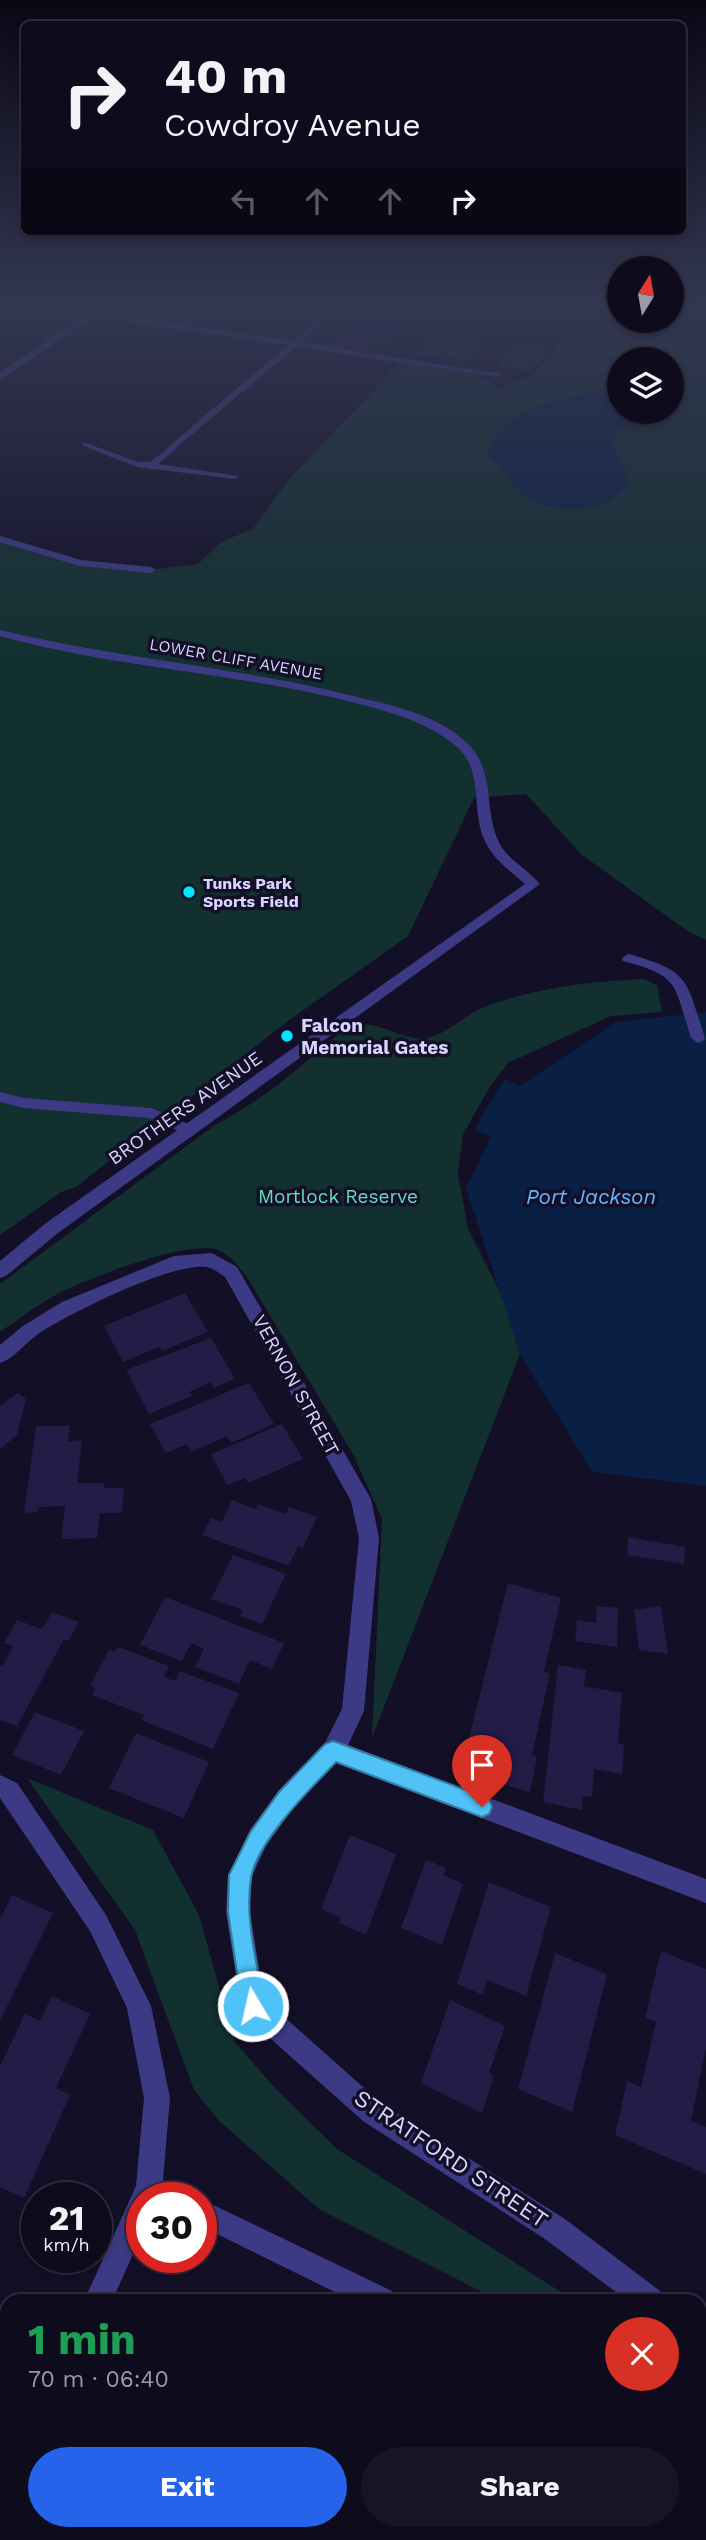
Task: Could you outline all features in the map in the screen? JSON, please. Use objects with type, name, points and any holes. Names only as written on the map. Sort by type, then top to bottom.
[{"type":"street","points":[[171,450],[200,426]]},
{"type":"street","points":[[0,539],[80,563],[151,570]]},
{"type":"street","name":"LOWER CLIFF AVENUE","points":[[0,633],[28,641],[117,657],[284,682],[390,708],[434,726],[463,746],[470,755],[484,785],[489,835],[495,848],[533,884]]},
{"type":"street","name":"BROTHERS AVENUE","points":[[0,1271],[52,1228],[533,884]]},
{"type":"street","name":"VERNON STREET","points":[[0,1356],[29,1331],[68,1307],[180,1261],[212,1260],[231,1272],[261,1320],[289,1377],[361,1499],[369,1538],[353,1711],[333,1751]]},
{"type":"street","points":[[333,1751],[706,1891]]},
{"type":"street","name":"STRATFORD STREET","points":[[333,1751],[287,1798],[258,1838],[240,1875],[239,1912],[253,2006],[372,2112],[555,2229],[641,2294]]},
{"type":"street","points":[[0,1786],[9,1791],[98,1923],[139,2006],[157,2098],[153,2182]]},
{"type":"street","points":[[217,2220],[369,2294]]},
{"type":"street","points":[[102,2294],[126,2247]]},
{"type":"lane","points":[[86,444],[136,464],[235,476]]},
{"type":"lane","points":[[152,465],[171,450]]},
{"type":"lane","points":[[628,958],[657,966],[678,981],[698,1038]]},
{"type":"lane","points":[[0,1097],[24,1103],[151,1113],[188,1130]]},
{"type":"green space","points":[[340,426],[706,426],[706,940],[689,932],[582,855],[526,794],[474,798],[408,936],[288,1021],[76,1187],[61,1192],[0,1235],[0,539],[80,563],[151,570],[198,564],[221,542],[253,529],[291,477]]},
{"type":"green space","name":"Mortlock Reserve","points":[[644,979],[657,985],[662,1012],[611,1016],[508,1063],[491,1085],[463,1134],[458,1174],[468,1229],[503,1298],[520,1354],[372,1738],[382,1519],[354,1456],[247,1277],[229,1257],[215,1249],[181,1251],[113,1271],[59,1293],[0,1332],[0,1284],[215,1125],[271,1090],[346,1030],[371,1025],[407,1037],[426,1038],[442,1032],[487,1006],[525,994],[584,984]]},
{"type":"green space","points":[[27,1778],[153,1830],[199,1915],[234,2041],[275,2088],[337,2149],[564,2294],[486,2294],[319,2209],[219,2121],[194,2090],[135,1930]]},
{"type":"water","points":[[506,426],[629,426],[619,431],[613,439],[615,452],[628,479],[628,486],[606,502],[592,507],[563,509],[548,506],[519,491],[500,464],[487,454],[492,441]]},
{"type":"water","name":"Port Jackson","points":[[706,1012],[706,1486],[592,1472],[520,1354],[466,1188],[491,1136],[474,1130],[504,1079],[521,1085],[616,1022]]},
{"type":"building","points":[[185,1293],[208,1332],[162,1351],[159,1347],[123,1362],[104,1326]]},
{"type":"building","points":[[211,1338],[235,1379],[214,1388],[211,1382],[189,1392],[192,1396],[149,1414],[126,1370]]},
{"type":"building","points":[[249,1383],[274,1424],[231,1443],[227,1436],[191,1452],[187,1444],[166,1453],[150,1424]]},
{"type":"building","points":[[18,1393],[26,1399],[17,1435],[0,1449],[0,1406]]},
{"type":"building","points":[[282,1424],[303,1459],[248,1483],[245,1478],[227,1485],[211,1454]]},
{"type":"building","points":[[36,1426],[70,1426],[68,1441],[82,1440],[77,1483],[105,1483],[104,1488],[124,1488],[122,1513],[100,1513],[97,1538],[61,1539],[65,1506],[38,1507],[37,1512],[24,1513]]},
{"type":"building","points":[[232,1500],[256,1509],[258,1504],[286,1514],[289,1507],[317,1517],[303,1548],[298,1546],[289,1566],[202,1535],[211,1518],[222,1522]]},
{"type":"building","points":[[628,1537],[685,1547],[684,1564],[627,1555]]},
{"type":"building","points":[[233,1555],[286,1574],[262,1624],[240,1616],[243,1610],[211,1599]]},
{"type":"building","points":[[508,1583],[561,1598],[544,1672],[550,1673],[532,1755],[537,1757],[530,1792],[499,1783],[500,1778],[462,1766]]},
{"type":"building","points":[[165,1597],[284,1643],[272,1669],[250,1660],[239,1684],[195,1667],[204,1649],[191,1643],[182,1661],[140,1645]]},
{"type":"building","points":[[597,1606],[618,1608],[617,1647],[575,1641],[577,1620],[596,1623]]},
{"type":"building","points":[[661,1606],[668,1654],[639,1650],[634,1610]]},
{"type":"building","points":[[52,1612],[79,1622],[68,1641],[64,1639],[17,1726],[0,1720],[0,1664],[3,1666],[13,1646],[4,1643],[17,1620],[42,1629]]},
{"type":"building","points":[[118,1647],[169,1666],[164,1677],[175,1681],[180,1671],[239,1693],[213,1749],[141,1720],[144,1715],[92,1695],[95,1688],[90,1685],[109,1650],[115,1652]]},
{"type":"building","points":[[558,1665],[586,1670],[584,1686],[622,1693],[618,1743],[624,1745],[622,1774],[594,1769],[592,1797],[583,1796],[582,1810],[543,1802]]},
{"type":"building","points":[[35,1712],[84,1731],[61,1775],[12,1755]]},
{"type":"building","points":[[136,1733],[209,1762],[184,1818],[109,1788]]},
{"type":"building","points":[[350,1835],[396,1854],[366,1935],[339,1923],[341,1918],[321,1909]]},
{"type":"building","points":[[426,1860],[446,1868],[443,1875],[463,1884],[442,1945],[401,1928]]},
{"type":"building","points":[[489,1882],[551,1907],[526,1996],[487,1980],[483,1995],[457,1984]]},
{"type":"building","points":[[12,1895],[53,1913],[0,2021],[0,1919]]},
{"type":"building","points":[[661,1951],[706,1969],[706,2047],[691,2121],[706,2127],[706,2174],[615,2135],[627,2081],[641,2087],[656,2022],[645,2018]]},
{"type":"building","points":[[555,1953],[607,1974],[572,2112],[518,2089]]},
{"type":"building","points":[[52,1996],[90,2014],[56,2088],[70,2095],[31,2182],[21,2182],[21,2197],[0,2187],[0,2066],[25,2014],[40,2021]]},
{"type":"building","points":[[450,2000],[505,2026],[489,2073],[494,2076],[482,2113],[421,2083]]},
{"type":"place","name":"Tunks Park Sports Field","points":[[189,892]]},
{"type":"place","name":"Falcon Memorial Gates","points":[[287,1036]]},
{"type":"route","points":[[253,2006],[239,1912],[240,1875],[258,1838],[287,1798],[333,1751],[482,1807]]}]
